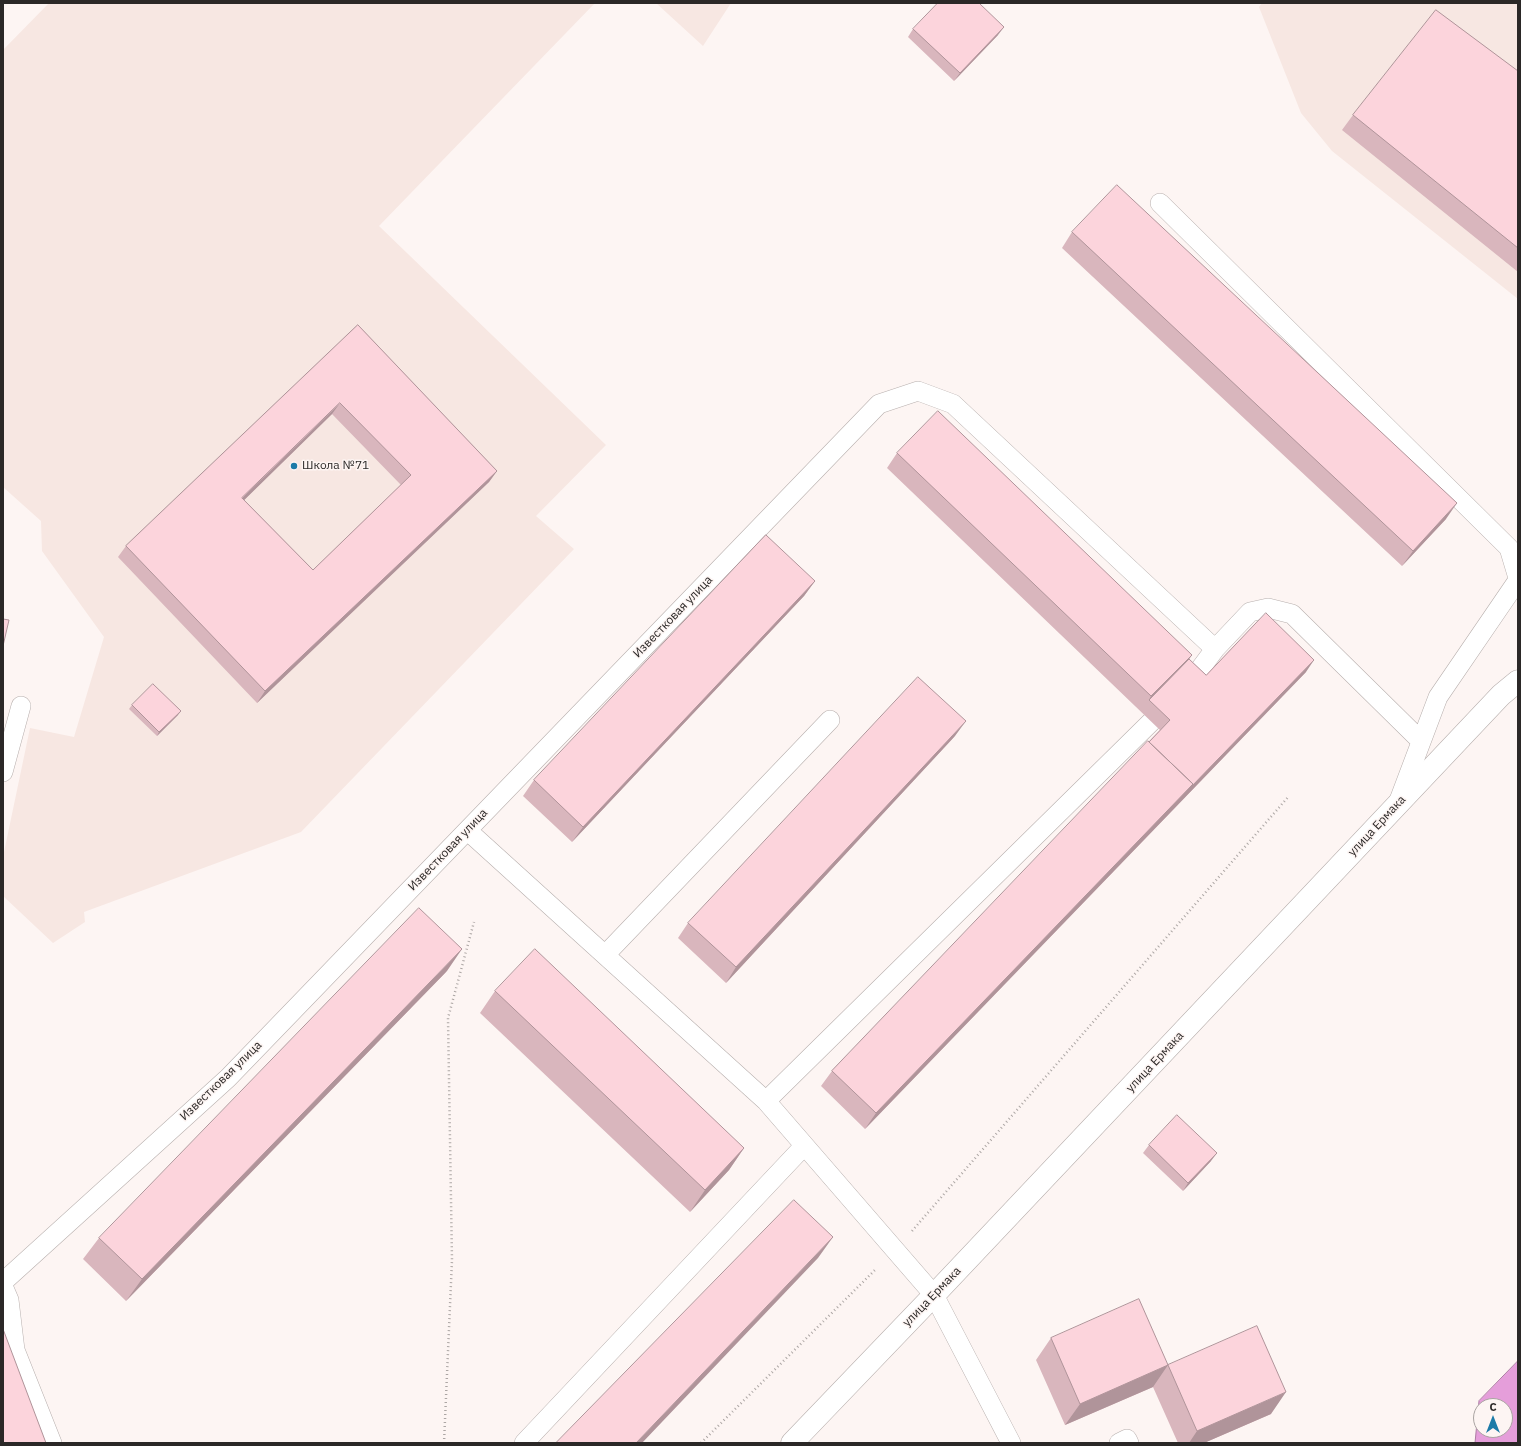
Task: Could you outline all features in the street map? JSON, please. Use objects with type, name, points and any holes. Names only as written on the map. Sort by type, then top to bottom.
[{"type":"street","name":"улица Ермака","points":[[792,1443],[934,1295],[1501,695],[1518,681]]},
{"type":"lane","points":[[1160,203],[1509,548],[1518,579],[1438,697],[1396,806]]},
{"type":"lane","name":"Известковая улица","points":[[3,1282],[228,1078],[879,404],[918,391],[953,404],[1215,649]]},
{"type":"lane","points":[[1191,681],[1215,649],[1250,612],[1268,608],[1292,614],[1421,741]]},
{"type":"lane","points":[[3,772],[21,706]]},
{"type":"lane","points":[[605,955],[830,720]]},
{"type":"lane","points":[[766,1101],[1151,722]]},
{"type":"lane","points":[[468,831],[766,1101],[934,1295],[1011,1443]]},
{"type":"lane","points":[[524,1443],[804,1146]]},
{"type":"lane","points":[[3,1286],[9,1300],[15,1350],[52,1443]]},
{"type":"lane","points":[[1120,1443],[1128,1439],[1129,1443]]},
{"type":"path","points":[[701,1443],[895,1251],[1289,796]]},
{"type":"path","points":[[444,1443],[452,1260],[448,1018],[474,922]]},
{"type":"shaded area","name":"Школа №71","points":[[49,3],[595,3],[379,226],[606,445],[536,516],[574,549],[301,832],[84,912],[85,922],[53,943],[3,896],[3,857],[30,728],[74,737],[104,637],[42,551],[41,521],[3,487],[3,50]]},
{"type":"shaded area","points":[[656,3],[731,3],[703,46]]},
{"type":"shaded area","points":[[1262,3],[1518,3],[1518,299],[1332,151],[1301,113],[1259,7]]},
{"type":"shaded area","points":[[1518,1361],[1518,1443],[1475,1443],[1475,1438],[1513,1438],[1513,1398],[1482,1398]]},
{"type":"building","points":[[938,3],[979,3],[1004,27],[960,73],[913,29]]},
{"type":"building","points":[[1436,10],[1518,71],[1518,248],[1353,115]]},
{"type":"building","points":[[1117,185],[1457,503],[1413,551],[1072,232]]},
{"type":"building","points":[[358,325],[497,471],[265,691],[126,546]],"holes":[[[340,403],[411,475],[313,570],[242,498]]]},
{"type":"building","points":[[938,411],[1192,655],[1151,696],[897,453]]},
{"type":"building","points":[[766,535],[815,581],[583,827],[534,780]]},
{"type":"building","points":[[1266,613],[1314,660],[1190,788],[1193,784],[1149,742],[1170,720],[1149,700],[1189,659],[1206,675]]},
{"type":"building","points":[[3,619],[9,620],[3,646]]},
{"type":"building","points":[[918,677],[966,721],[736,967],[688,923]]},
{"type":"building","points":[[153,684],[181,711],[159,732],[132,705]]},
{"type":"building","points":[[1148,741],[1193,784],[876,1113],[832,1071]]},
{"type":"building","points":[[419,908],[462,949],[142,1279],[99,1238]]},
{"type":"building","points":[[535,949],[744,1148],[705,1190],[495,991]]},
{"type":"building","points":[[1177,1115],[1217,1153],[1188,1183],[1149,1145]]},
{"type":"building","points":[[794,1200],[833,1237],[636,1443],[556,1443]]},
{"type":"building","points":[[1139,1299],[1168,1365],[1080,1404],[1051,1338]]},
{"type":"building","points":[[1257,1326],[1286,1392],[1197,1431],[1168,1365]]},
{"type":"building","points":[[3,1329],[46,1443],[3,1443]]},
{"type":"place","name":"Школа №71","points":[[294,466]]}]
